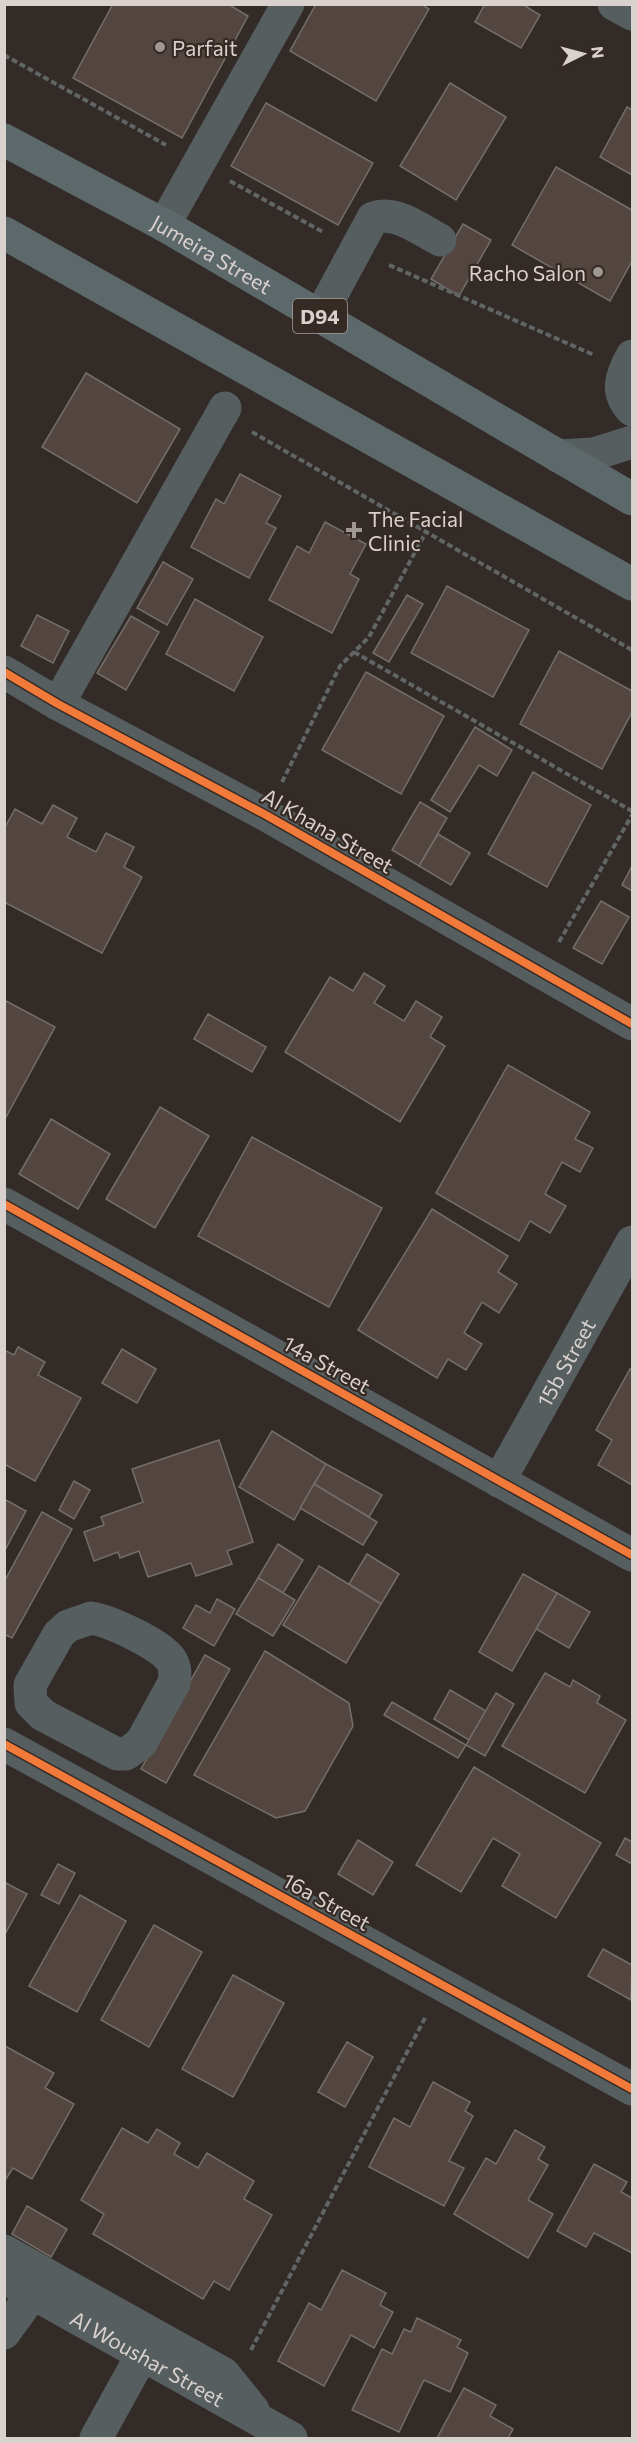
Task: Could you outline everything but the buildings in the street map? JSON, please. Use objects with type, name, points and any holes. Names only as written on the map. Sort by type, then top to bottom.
[{"type":"main road","name":"Jumeira Street","points":[[4,140],[164,225],[633,500]]},
{"type":"main road","points":[[4,233],[633,584]]},
{"type":"street","points":[[164,225],[288,4]]},
{"type":"street","points":[[614,4],[633,14]]},
{"type":"street","points":[[320,316],[373,218],[384,214],[395,216],[440,240]]},
{"type":"street","points":[[629,362],[620,380],[625,402],[633,410]]},
{"type":"street","points":[[58,704],[225,408]]},
{"type":"street","points":[[558,456],[594,454],[633,442]]},
{"type":"street","name":"Al Khana Street","points":[[4,672],[58,704],[267,815],[633,1024]]},
{"type":"street","name":"14a Street","points":[[4,1204],[633,1555]]},
{"type":"street","name":"15b Street","points":[[499,1481],[633,1242]]},
{"type":"street","points":[[91,1618],[113,1624],[166,1654],[176,1672],[174,1683],[141,1743],[126,1754],[117,1754],[43,1715],[31,1703],[30,1685],[59,1634],[79,1621],[91,1618]]},
{"type":"street","points":[[4,1737],[18,1713],[31,1703]]},
{"type":"street","name":"16a Street","points":[[4,1744],[633,2090]]},
{"type":"street","points":[[4,2251],[214,2368],[233,2383],[261,2422]]},
{"type":"street","name":"Al Woushar Street","points":[[4,2277],[291,2439]]},
{"type":"street","points":[[4,2333],[33,2293]]},
{"type":"street","points":[[96,2439],[142,2355]]},
{"type":"path","points":[[4,55],[354,250],[629,362]]},
{"type":"path","points":[[225,408],[226,415],[234,422],[633,650]]},
{"type":"path","points":[[267,815],[340,666],[369,637],[426,532]]},
{"type":"path","points":[[354,652],[633,811]]},
{"type":"path","points":[[541,973],[633,815]]},
{"type":"path","points":[[233,2383],[442,1984]]},
{"type":"cycle path","points":[[4,672],[58,704],[266,815],[632,1024]]},
{"type":"cycle path","points":[[4,1204],[632,1555]]},
{"type":"cycle path","points":[[4,1744],[632,2089]]},
{"type":"place","name":"Parfait","points":[[160,47]]},
{"type":"place","name":"Racho Salon","points":[[598,272]]},
{"type":"place","name":"The Facial Clinic","points":[[354,530]]}]
